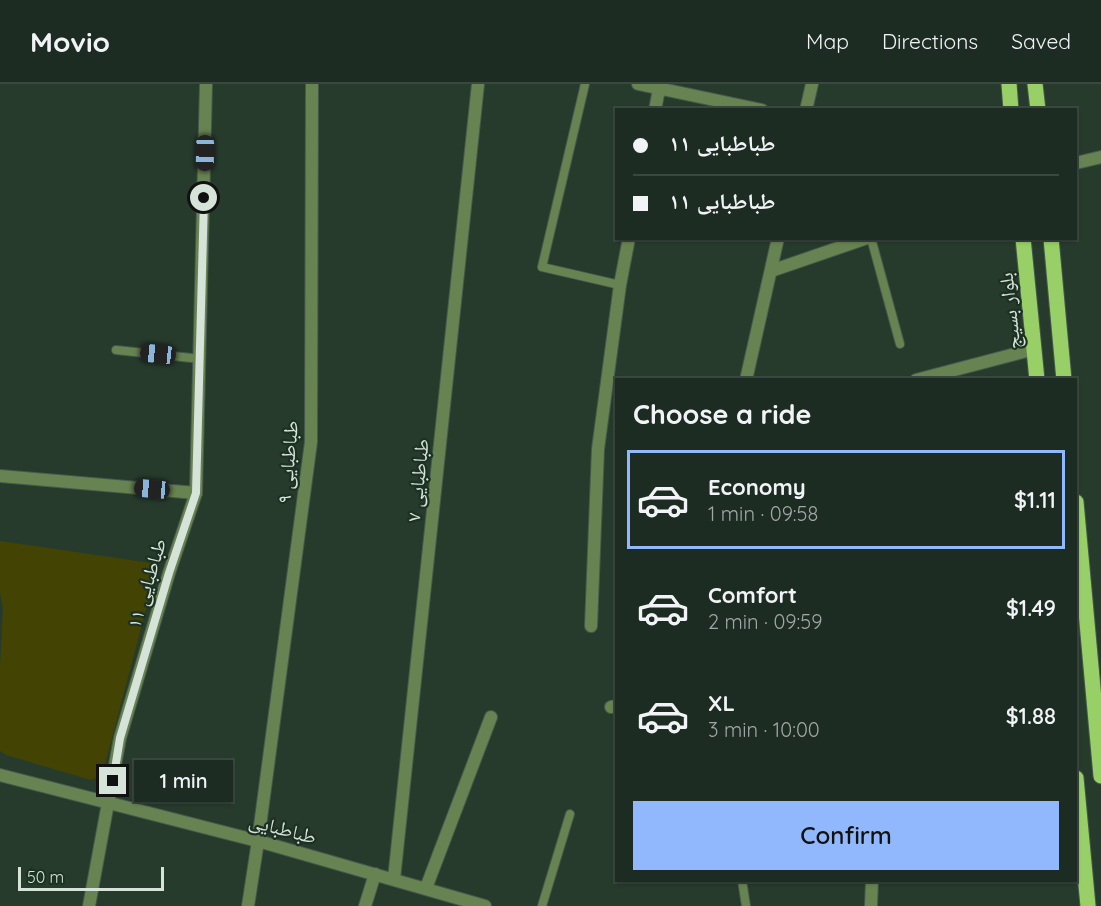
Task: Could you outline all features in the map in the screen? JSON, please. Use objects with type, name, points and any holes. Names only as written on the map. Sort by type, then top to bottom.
[{"type":"main road","points":[[1009,84],[1011,108]]},
{"type":"main road","points":[[1035,84],[1038,108]]},
{"type":"main road","name":"بلوار بسیج","points":[[1023,240],[1037,378]]},
{"type":"main road","points":[[1051,240],[1064,378]]},
{"type":"main road","points":[[1077,531],[1099,736],[1101,776]]},
{"type":"main road","points":[[1077,805],[1079,860],[1088,906]]},
{"type":"street","name":"طباطبایی ۱۱","points":[[88,906],[120,738],[169,573],[196,493],[206,84]]},
{"type":"street","name":"طباطبایی ۹","points":[[248,906],[311,442],[312,84]]},
{"type":"street","name":"طباطبایی ۷","points":[[394,879],[478,84]]},
{"type":"street","points":[[638,84],[660,86],[754,108]]},
{"type":"street","points":[[806,108],[812,84]]},
{"type":"street","points":[[655,108],[660,86]]},
{"type":"street","points":[[1077,164],[1101,157]]},
{"type":"street","points":[[591,626],[598,448],[611,387],[620,285],[629,240]]},
{"type":"street","points":[[746,378],[778,240]]},
{"type":"street","points":[[771,271],[863,240]]},
{"type":"street","points":[[924,378],[1034,349]]},
{"type":"street","points":[[0,476],[196,493]]},
{"type":"street","points":[[426,888],[491,717]]},
{"type":"street","name":"طباطبایی","points":[[0,776],[258,841],[485,906]]},
{"type":"street","points":[[365,906],[375,874]]},
{"type":"street","points":[[871,906],[872,882]]},
{"type":"lane","points":[[585,84],[542,267],[620,285]]},
{"type":"lane","points":[[870,240],[900,344]]},
{"type":"lane","points":[[116,350],[201,359]]},
{"type":"lane","points":[[542,906],[570,814]]},
{"type":"lane","points":[[742,882],[746,906]]},
{"type":"shaded area","points":[[0,541],[158,564],[102,776],[91,780],[6,755],[0,751],[3,609],[0,592]]},
{"type":"route","points":[[113,781],[120,738],[169,573],[196,493],[204,198]]}]
